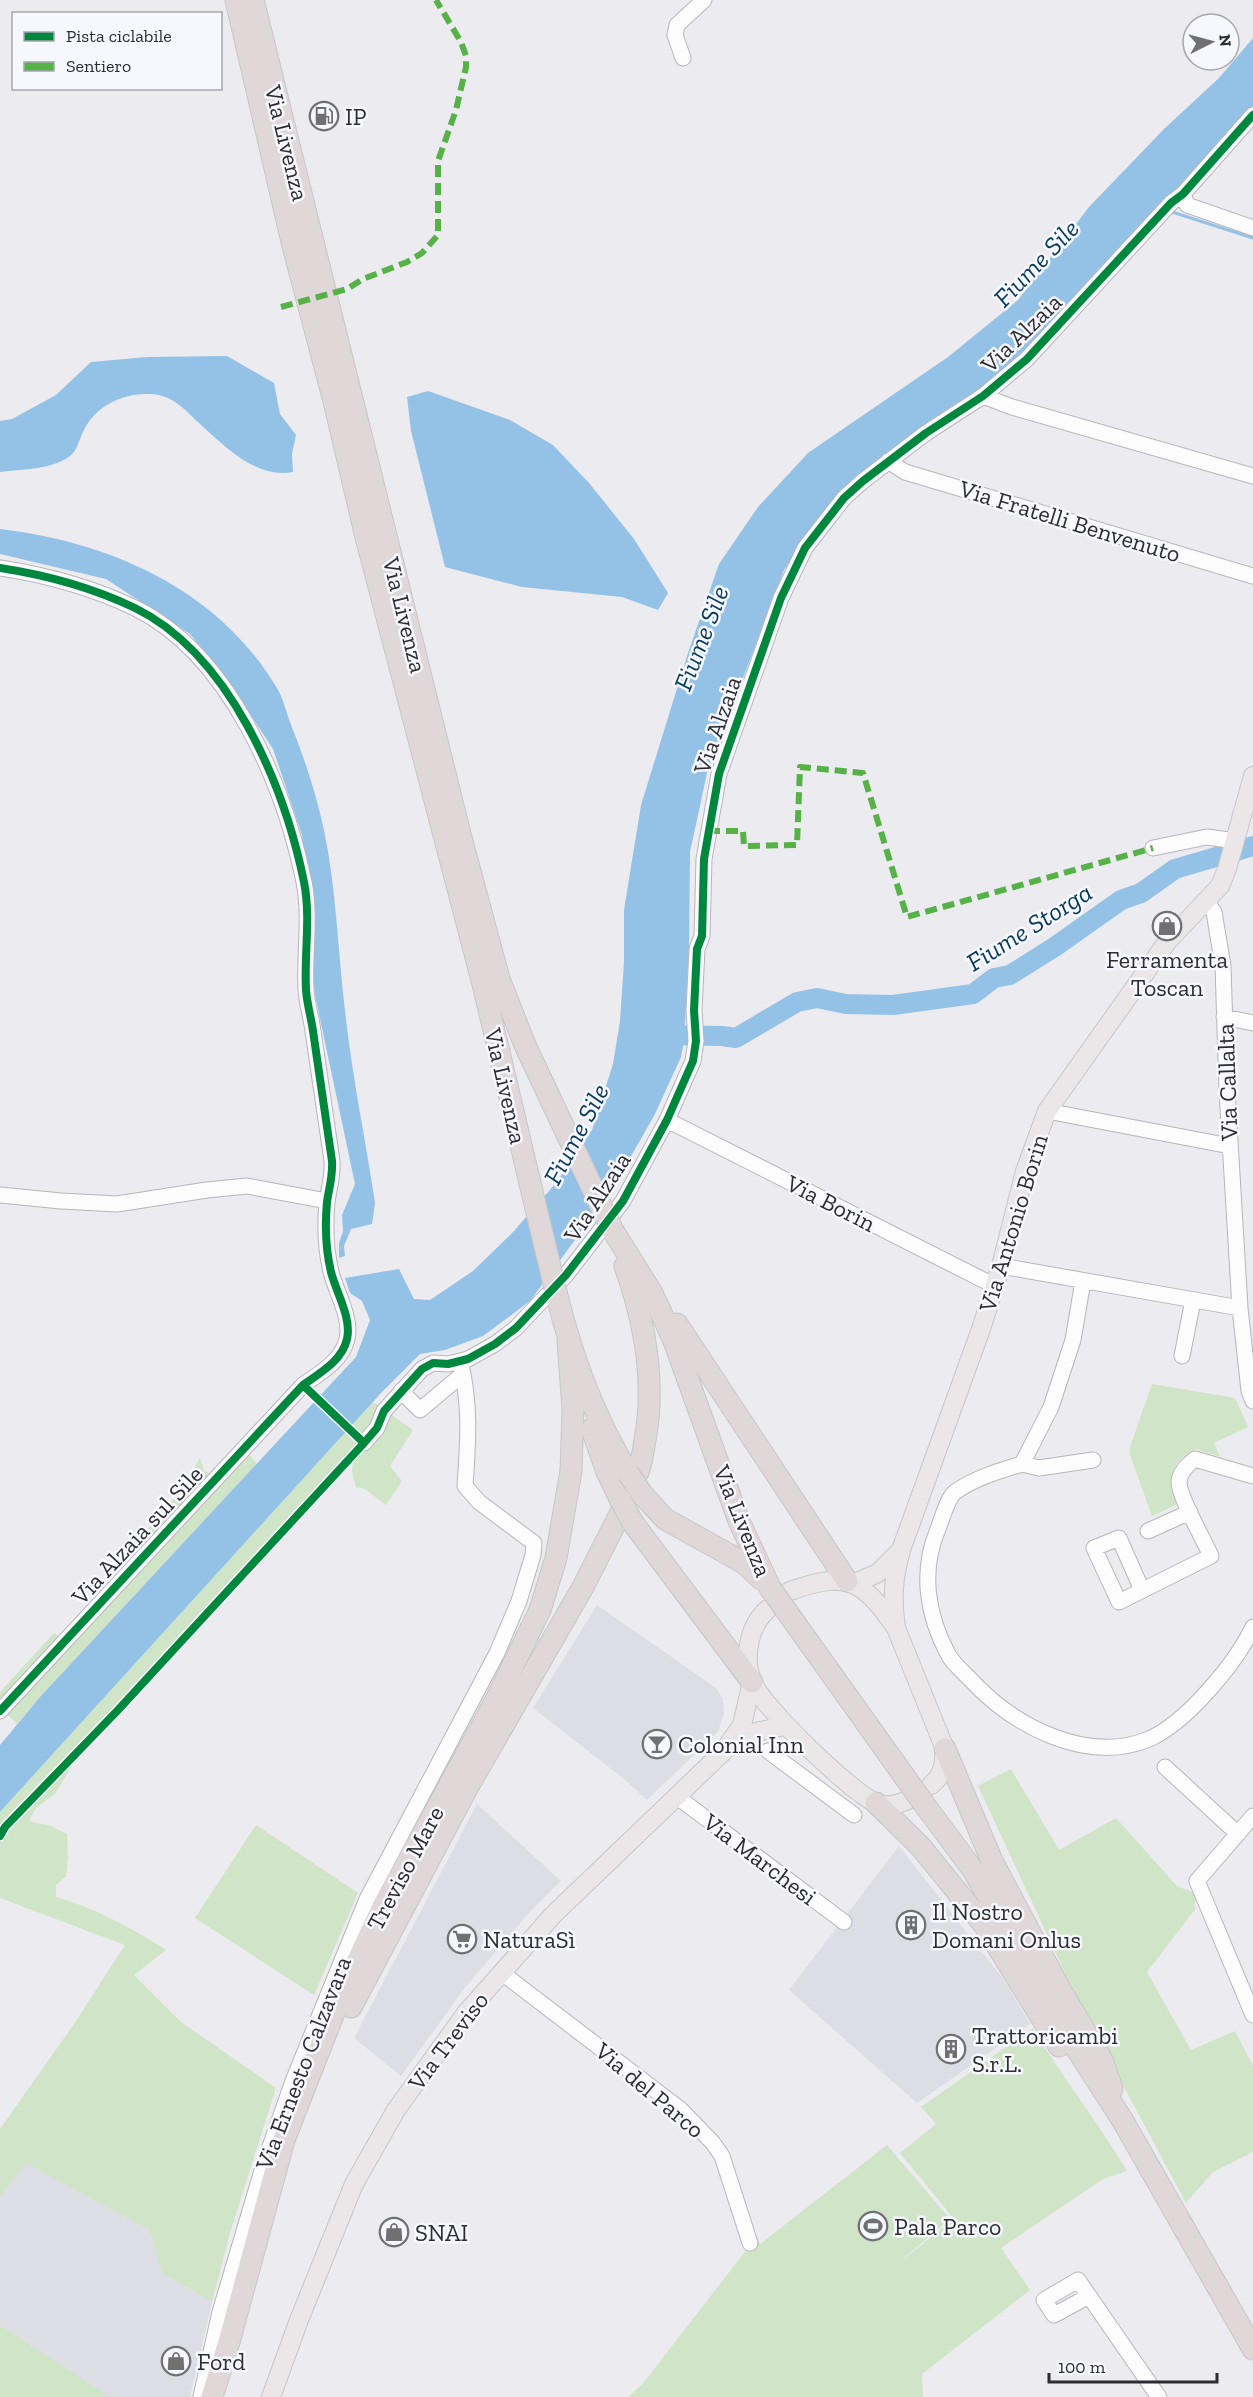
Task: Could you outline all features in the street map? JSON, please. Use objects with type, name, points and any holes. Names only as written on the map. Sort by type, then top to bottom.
[{"type":"highway","name":"Via Livenza","points":[[236,0],[293,246],[334,401],[366,537],[483,984],[568,1340],[595,1414],[633,1473],[642,1494],[664,1519],[744,1563],[776,1596]]},
{"type":"highway","name":"Via Livenza","points":[[253,0],[460,834],[499,979],[525,1045],[612,1229],[652,1293],[674,1341],[739,1521],[776,1596]]},
{"type":"highway","points":[[612,1229],[638,1302],[648,1351],[651,1396],[646,1432],[633,1473]]},
{"type":"highway","points":[[652,1293],[662,1300],[702,1364],[851,1582]]},
{"type":"highway","name":"Treviso Mare","points":[[212,2397],[284,2140],[335,2010],[378,1917],[498,1698],[540,1610],[556,1558],[571,1471],[573,1409],[568,1340]]},
{"type":"highway","points":[[570,1363],[607,1472],[624,1512],[752,1682]]},
{"type":"highway","name":"Treviso Mare","points":[[222,2397],[295,2148],[344,2020],[466,1790],[624,1512]]},
{"type":"highway","points":[[776,1596],[973,1870],[1076,2048],[1123,2121],[1253,2349]]},
{"type":"highway","points":[[945,1749],[992,1862],[1062,1993],[1102,2060],[1123,2121]]},
{"type":"highway","points":[[876,1803],[920,1846],[985,1926],[1076,2073],[1096,2098],[1123,2121]]},
{"type":"main road","points":[[1205,900],[1220,886],[1227,869],[1253,776]]},
{"type":"main road","name":"Via Antonio Borin","points":[[896,1628],[892,1594],[893,1579],[901,1550],[995,1286],[1025,1171],[1047,1112],[1167,942],[1205,900]]},
{"type":"main road","name":"Via Antonio Borin","points":[[851,1582],[878,1573],[901,1550]]},
{"type":"main road","points":[[752,1682],[784,1725],[847,1782],[876,1803],[895,1805],[921,1796],[939,1779],[945,1749],[896,1628],[867,1591],[851,1582],[811,1584],[776,1596]]},
{"type":"main road","name":"Via Treviso","points":[[723,1752],[742,1725],[752,1682],[749,1663],[752,1631],[760,1616],[776,1596]]},
{"type":"main road","name":"Via Treviso","points":[[271,2397],[299,2320],[354,2184],[396,2110],[466,2013],[553,1915],[723,1752],[747,1734],[784,1725]]},
{"type":"street","points":[[683,58],[675,35],[677,25],[685,15],[704,0]]},
{"type":"street","name":"Via Alzaia","points":[[364,1443],[376,1428],[384,1411],[422,1369],[434,1363],[462,1367],[468,1359],[495,1344],[516,1328],[566,1275],[623,1201],[667,1120],[693,1061],[696,1035],[694,1010],[697,949],[702,936],[704,859],[718,774],[782,598],[805,548],[844,498],[926,433],[983,396],[1027,359],[1166,209],[1183,194],[1253,116]]},
{"type":"street","points":[[1183,194],[1187,205],[1253,228]]},
{"type":"street","points":[[983,396],[1012,407],[1253,476]]},
{"type":"street","name":"Via Fratelli Benvenuto","points":[[888,461],[905,472],[1253,576]]},
{"type":"street","points":[[0,568],[69,584],[136,609],[157,622],[186,646],[212,674],[257,741],[274,784],[304,883],[306,993],[333,1175],[327,1202],[247,1186],[117,1204],[0,1195]]},
{"type":"street","points":[[1153,848],[1207,837],[1235,842]]},
{"type":"street","name":"Via Callalta","points":[[1205,900],[1214,912],[1217,923],[1222,966],[1240,1308],[1249,1390],[1253,1401]]},
{"type":"street","points":[[1224,1017],[1253,1023]]},
{"type":"street","points":[[1047,1112],[1230,1146]]},
{"type":"street","name":"Via Borin","points":[[667,1120],[995,1286]]},
{"type":"street","name":"Via Alzaia sul Sile","points":[[0,1711],[303,1385],[327,1368],[342,1352],[347,1338],[348,1325],[330,1271],[327,1202]]},
{"type":"street","points":[[1001,1266],[1240,1308]]},
{"type":"street","points":[[1022,1464],[1051,1407],[1073,1341],[1083,1281]]},
{"type":"street","points":[[1182,1356],[1192,1300]]},
{"type":"street","points":[[401,1391],[420,1410],[462,1367]]},
{"type":"street","name":"Via Ernesto Calzavara","points":[[201,2397],[220,2312],[260,2175],[293,2081],[367,1899],[497,1653],[519,1601],[535,1548],[534,1543],[479,1502],[465,1486],[469,1431],[467,1389],[462,1367]]},
{"type":"street","points":[[1142,1590],[1211,1556],[1190,1512],[1179,1482],[1184,1469],[1195,1459],[1253,1476]]},
{"type":"street","points":[[1093,1460],[1039,1468],[1022,1464],[987,1474],[953,1494],[933,1540],[927,1594],[935,1627],[950,1658],[979,1689],[1012,1715],[1068,1742],[1093,1747],[1114,1747],[1149,1739],[1186,1712],[1234,1661],[1253,1627]]},
{"type":"street","points":[[1148,1531],[1190,1512]]},
{"type":"street","points":[[768,1751],[854,1815]]},
{"type":"street","points":[[1165,1767],[1238,1834]]},
{"type":"street","points":[[834,1799],[847,1782]]},
{"type":"street","name":"Via Marchesi","points":[[676,1796],[844,1922]]},
{"type":"street","points":[[1253,1816],[1197,1881],[1253,2015]]},
{"type":"street","name":"Via del Parco","points":[[502,1973],[680,2109],[713,2143],[722,2156],[750,2243]]},
{"type":"street","points":[[1089,2295],[1054,2315],[1044,2300],[1078,2280],[1089,2295],[1155,2396]]},
{"type":"shaded area","points":[[597,1605],[716,1688],[723,1699],[724,1714],[718,1732],[647,1800],[624,1779],[533,1708]]},
{"type":"shaded area","points":[[477,1804],[561,1881],[527,1915],[467,1985],[401,2076],[354,2038]]},
{"type":"shaded area","points":[[899,1846],[1004,1980],[1030,2024],[917,2103],[789,1990]]},
{"type":"shaded area","points":[[25,2162],[149,2230],[162,2273],[212,2302],[190,2397],[111,2397],[0,2325],[0,2197]]},
{"type":"green space","points":[[1152,1384],[1235,1398],[1248,1427],[1214,1443],[1220,1457],[1196,1449],[1180,1460],[1176,1465],[1173,1478],[1180,1503],[1152,1516],[1130,1455],[1130,1447]]},
{"type":"green space","points":[[373,1402],[413,1430],[390,1466],[402,1481],[386,1505],[365,1489],[356,1487],[352,1472],[354,1451],[75,1750],[79,1754],[55,1794],[36,1808],[29,1821],[51,1826],[67,1834],[66,1876],[56,1885],[56,1897],[113,1919],[166,1950],[134,1975],[181,2022],[276,2088],[230,2233],[212,2302],[162,2273],[149,2230],[26,2163],[0,2197],[0,2129],[74,2024],[125,1945],[0,1898],[0,1812]]},
{"type":"green space","points":[[243,1447],[257,1464],[17,1724],[0,1707],[0,1692],[54,1633],[60,1637],[147,1546],[138,1540],[182,1489],[200,1458],[204,1471],[216,1476]]},
{"type":"green space","points":[[1011,1769],[1059,1850],[1116,1818],[1177,1886],[1199,1895],[1194,1905],[1196,1908],[1147,1972],[1191,2050],[1235,2031],[1253,2066],[1253,2152],[1213,2172],[1186,2203],[1077,1999],[978,1786]]},
{"type":"green space","points":[[256,1825],[358,1893],[314,1995],[195,1918]]},
{"type":"green space","points":[[1033,2028],[1127,2171],[1103,2179],[1001,2248],[1030,2290],[922,2374],[923,2397],[629,2397],[645,2381],[757,2236],[760,2244],[887,2145],[950,2219],[896,2265],[954,2219],[900,2153],[936,2124],[921,2107]]},
{"type":"green space","points":[[0,2325],[111,2397],[0,2397]]},
{"type":"water","name":"Fiume Sile","points":[[1253,38],[1253,106],[1161,208],[996,379],[829,507],[784,570],[707,773],[690,852],[689,949],[684,1041],[681,1057],[654,1116],[611,1191],[530,1301],[483,1336],[445,1350],[420,1354],[382,1392],[0,1812],[0,1745],[40,1697],[356,1357],[370,1320],[362,1301],[350,1293],[345,1278],[399,1269],[414,1299],[430,1300],[473,1271],[513,1232],[556,1183],[592,1130],[613,1064],[620,1021],[624,962],[624,910],[641,805],[688,653],[719,564],[758,507],[808,453],[948,357],[1018,300],[1089,207],[1164,129],[1224,72],[1241,72],[1241,52]]},
{"type":"water","points":[[227,356],[274,383],[280,414],[296,435],[292,454],[293,472],[266,471],[254,466],[230,450],[172,400],[158,395],[140,394],[120,399],[102,408],[88,423],[74,451],[62,461],[36,468],[0,472],[0,421],[12,419],[56,395],[91,362],[147,357]]},
{"type":"water","points":[[428,391],[510,420],[553,445],[589,483],[634,539],[668,593],[658,610],[622,597],[522,587],[445,567],[411,431],[407,397]]},
{"type":"water","points":[[0,529],[81,545],[158,576],[192,598],[224,623],[253,653],[283,700],[309,775],[324,830],[332,877],[349,1042],[375,1203],[372,1224],[351,1229],[344,1246],[345,1256],[339,1258],[339,1243],[343,1231],[342,1215],[355,1184],[315,995],[302,835],[273,749],[231,685],[190,634],[106,579],[0,554]]},
{"type":"waterway","points":[[1169,211],[1253,238]]},
{"type":"waterway","name":"Fiume Storga","points":[[657,1035],[736,1038],[797,1002],[817,998],[846,1004],[893,1005],[973,994],[994,978],[1010,975],[1121,900],[1141,893],[1175,869],[1253,846]]},
{"type":"marked path","points":[[281,307],[347,289],[363,279],[407,262],[422,253],[438,235],[438,161],[456,110],[466,67],[466,56],[461,42],[436,0]]},
{"type":"marked path","points":[[708,831],[743,831],[744,846],[797,845],[800,767],[863,773],[907,917],[1153,848]]},
{"type":"cycle path","points":[[0,1836],[5,1827],[118,1710],[364,1443],[377,1428],[384,1411],[422,1369],[433,1363],[448,1364],[468,1359],[495,1344],[516,1328],[566,1275],[623,1201],[667,1120],[693,1061],[696,1041],[694,1010],[697,949],[702,936],[704,859],[719,774],[781,598],[805,548],[844,498],[863,481],[926,433],[983,396],[1027,359],[1171,203],[1183,194],[1253,115]]},
{"type":"cycle path","points":[[0,568],[52,578],[103,594],[135,608],[168,629],[198,656],[225,689],[267,764],[295,844],[306,895],[307,995],[332,1161],[326,1210],[327,1246],[331,1272],[345,1314],[348,1331],[344,1347],[335,1360],[303,1385],[0,1711]]},
{"type":"cycle path","points":[[303,1385],[364,1443]]},
{"type":"place","name":"IP","points":[[324,116]]},
{"type":"place","name":"Ferramenta Toscan","points":[[1167,926]]},
{"type":"place","name":"Colonial Inn","points":[[657,1744]]},
{"type":"place","name":"Il Nostro Domani Onlus","points":[[911,1925]]},
{"type":"place","name":"NaturaSì","points":[[462,1939]]},
{"type":"place","name":"Trattoricambi S.r.L.","points":[[951,2049]]},
{"type":"place","name":"Pala Parco","points":[[873,2226]]},
{"type":"place","name":"SNAI","points":[[394,2232]]},
{"type":"place","name":"Ford","points":[[176,2361]]}]
